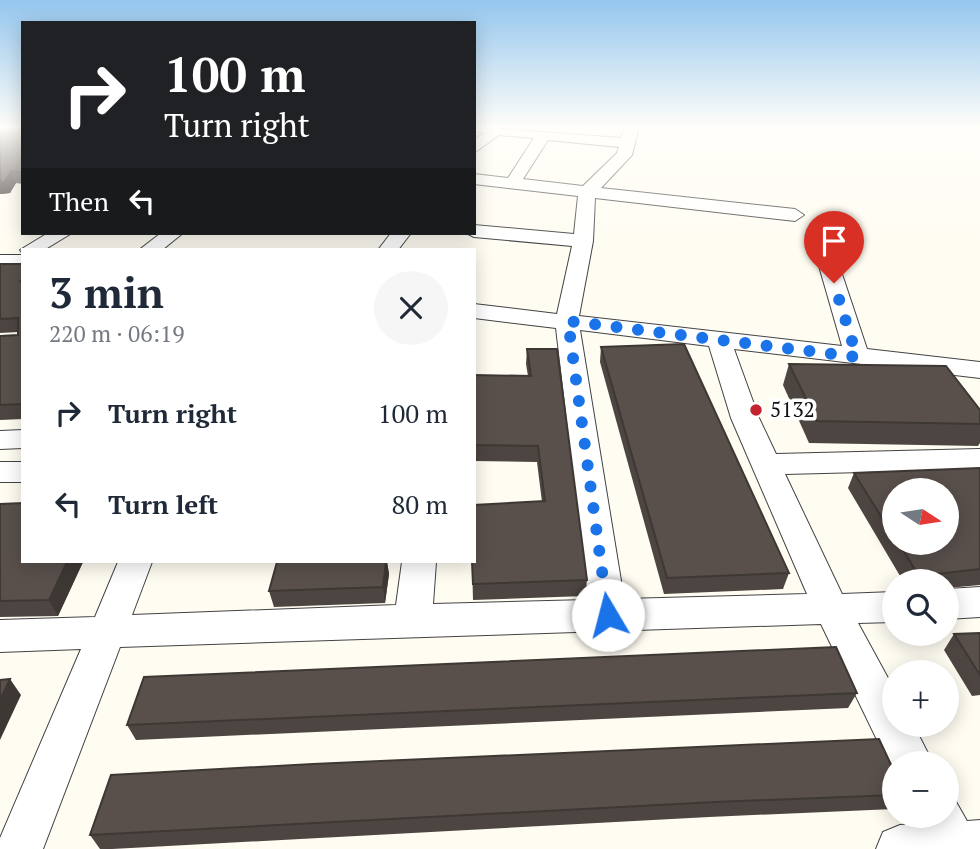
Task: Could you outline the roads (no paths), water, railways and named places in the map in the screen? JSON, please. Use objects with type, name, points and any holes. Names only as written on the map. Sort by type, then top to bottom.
[{"type":"street","points":[[512,184],[523,167]]},
{"type":"street","points":[[608,615],[568,321],[583,241],[587,192],[612,167]]},
{"type":"street","points":[[476,179],[795,215]]},
{"type":"street","points":[[476,231],[583,241]]},
{"type":"street","points":[[34,248],[58,235]]},
{"type":"street","points":[[152,248],[170,235]]},
{"type":"street","points":[[827,259],[857,357]]},
{"type":"street","points":[[476,311],[720,342],[980,370]]},
{"type":"street","points":[[720,342],[745,418],[832,610],[905,751]]},
{"type":"street","points":[[0,440],[21,439]]},
{"type":"street","points":[[768,464],[980,459]]},
{"type":"street","points":[[0,472],[21,472]]},
{"type":"street","points":[[19,849],[135,563]]},
{"type":"street","points":[[413,620],[419,563]]},
{"type":"street","points":[[959,603],[980,602]]},
{"type":"street","points":[[0,636],[413,620],[882,608]]},
{"type":"street","points":[[900,849],[957,838]]},
{"type":"place","name":"5132","points":[[756,410]]}]
